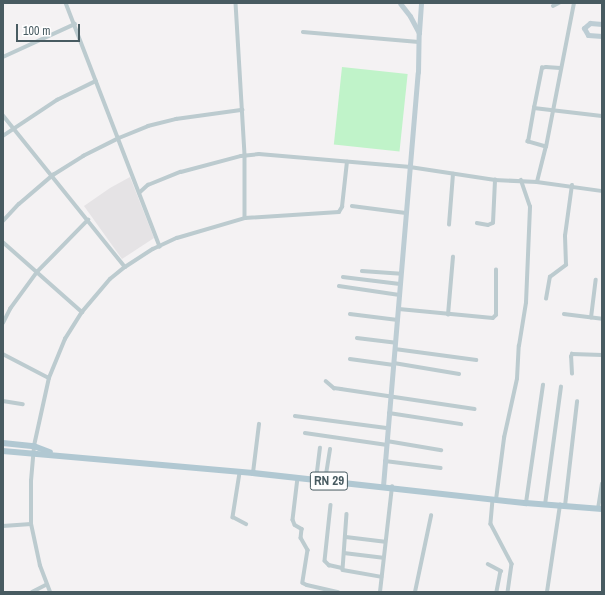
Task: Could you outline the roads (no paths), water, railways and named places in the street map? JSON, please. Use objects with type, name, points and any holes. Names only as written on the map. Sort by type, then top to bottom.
[{"type":"main road","points":[[400,3],[410,16],[419,33]]},
{"type":"main road","points":[[383,486],[388,412],[391,396],[407,214],[421,3]]},
{"type":"main road","points":[[602,24],[590,23],[584,28],[588,35],[602,36]]},
{"type":"main road","name":"RN 29","points":[[3,443],[34,446],[56,455]]},
{"type":"main road","name":"RN 29","points":[[3,451],[253,473],[392,487],[495,500],[600,509]]},
{"type":"street","points":[[66,3],[160,246]]},
{"type":"street","points":[[236,3],[245,155],[245,218]]},
{"type":"street","points":[[553,6],[559,3]]},
{"type":"street","points":[[537,182],[554,111],[560,68],[574,3]]},
{"type":"street","points":[[3,57],[75,24]]},
{"type":"street","points":[[303,32],[419,42]]},
{"type":"street","points":[[546,147],[528,142],[534,108],[542,68],[546,66],[560,68]]},
{"type":"street","points":[[3,136],[57,100],[96,81]]},
{"type":"street","points":[[534,108],[602,116]]},
{"type":"street","points":[[3,221],[19,204],[53,175],[82,156],[119,138],[148,126],[176,119],[242,110]]},
{"type":"street","points":[[3,115],[53,175],[125,267]]},
{"type":"street","points":[[139,193],[148,185],[181,172],[245,155],[270,154],[410,167],[495,180],[572,185],[602,190]]},
{"type":"street","points":[[50,592],[46,585],[40,566],[31,524],[31,481],[33,454],[49,378],[66,339],[82,312],[110,279],[125,267],[160,246],[184,236],[245,218],[339,212],[342,209],[347,162]]},
{"type":"street","points":[[449,225],[453,174]]},
{"type":"street","points":[[477,223],[488,225],[492,223],[495,180]]},
{"type":"street","points":[[508,592],[512,564],[491,524],[504,438],[517,379],[518,346],[526,303],[530,207],[521,181]]},
{"type":"street","points":[[546,299],[550,277],[566,265],[565,236],[572,185]]},
{"type":"street","points":[[352,206],[407,214]]},
{"type":"street","points":[[3,322],[10,309],[37,272],[88,220]]},
{"type":"street","points":[[3,242],[82,312]]},
{"type":"street","points":[[448,314],[453,257]]},
{"type":"street","points":[[399,309],[493,318],[496,315],[496,270]]},
{"type":"street","points":[[362,271],[401,274]]},
{"type":"street","points":[[343,277],[400,284]]},
{"type":"street","points":[[591,318],[596,280]]},
{"type":"street","points":[[339,286],[399,295]]},
{"type":"street","points":[[350,314],[398,320]]},
{"type":"street","points":[[564,314],[602,319]]},
{"type":"street","points":[[357,338],[396,343]]},
{"type":"street","points":[[395,349],[476,360]]},
{"type":"street","points":[[3,354],[49,378]]},
{"type":"street","points":[[572,374],[572,354],[602,355]]},
{"type":"street","points":[[350,359],[459,374]]},
{"type":"street","points":[[326,381],[334,388],[341,390],[476,408]]},
{"type":"street","points":[[526,503],[543,385]]},
{"type":"street","points":[[544,505],[561,387]]},
{"type":"street","points":[[3,401],[23,404]]},
{"type":"street","points":[[547,592],[562,506],[577,402]]},
{"type":"street","points":[[388,412],[461,424]]},
{"type":"street","points":[[295,416],[388,428]]},
{"type":"street","points":[[253,473],[259,424]]},
{"type":"street","points":[[305,433],[442,450]]},
{"type":"street","points":[[316,480],[320,448]]},
{"type":"street","points":[[325,481],[330,449]]},
{"type":"street","points":[[385,461],[441,468]]},
{"type":"street","points":[[240,472],[233,516],[246,524]]},
{"type":"street","points":[[298,478],[293,520],[295,525],[302,529],[302,538],[308,550],[303,583],[338,592]]},
{"type":"street","points":[[600,509],[602,484]]},
{"type":"street","points":[[381,592],[381,577],[392,487]]},
{"type":"street","points":[[331,506],[325,561],[329,565],[342,568],[345,571],[381,577]]},
{"type":"street","points":[[342,568],[347,514]]},
{"type":"street","points":[[415,592],[431,516]]},
{"type":"street","points":[[3,526],[31,524]]},
{"type":"street","points":[[346,537],[385,542]]},
{"type":"street","points":[[344,553],[383,558]]},
{"type":"street","points":[[488,564],[501,571],[497,592]]},
{"type":"street","points":[[32,592],[46,585]]}]
